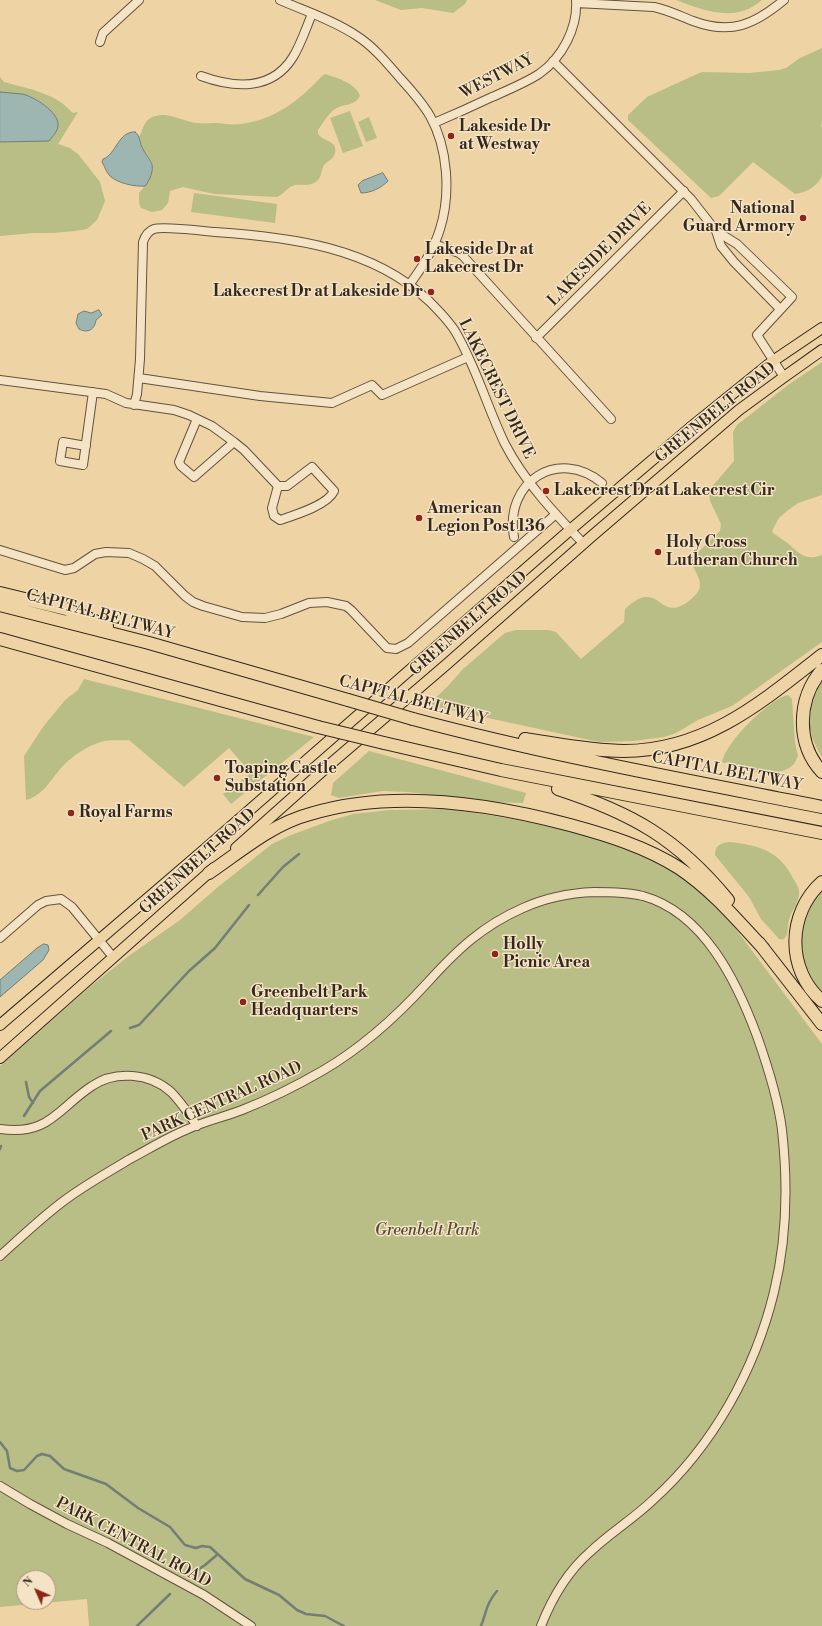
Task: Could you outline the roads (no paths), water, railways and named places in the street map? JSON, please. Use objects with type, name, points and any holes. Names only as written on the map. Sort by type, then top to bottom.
[{"type":"highway","points":[[0,593],[66,609],[149,643]]},
{"type":"highway","name":"CAPITAL BELTWAY","points":[[0,605],[149,643],[348,700],[511,744],[822,807]]},
{"type":"highway","points":[[2,640],[384,743],[502,770],[822,834]]},
{"type":"highway","points":[[452,729],[599,750],[626,751],[650,749],[692,739],[727,724],[760,704],[822,655]]},
{"type":"highway","points":[[822,670],[808,692],[802,725],[808,749],[822,772]]},
{"type":"highway","points":[[502,770],[593,800],[651,829],[688,856],[704,871],[733,906],[822,1024]]},
{"type":"highway","points":[[209,873],[268,833],[288,822],[308,814],[332,808],[358,803],[393,801],[439,802],[488,808],[544,818],[582,828],[627,843],[658,856],[679,868],[712,894],[764,949]]},
{"type":"highway","points":[[822,882],[807,900],[801,912],[797,924],[795,945],[798,965],[802,975],[808,985],[822,1001]]},
{"type":"main road","points":[[805,338],[822,322]]},
{"type":"main road","name":"GREENBELT ROAD","points":[[0,1025],[570,530],[713,409],[773,361],[805,338],[822,328]]},
{"type":"main road","name":"GREENBELT ROAD","points":[[0,1058],[328,766],[739,410],[822,350]]},
{"type":"street","points":[[100,42],[103,34],[138,0]]},
{"type":"street","points":[[280,0],[346,29],[367,43],[414,94],[434,123],[444,162],[446,188],[443,213],[440,229],[434,244],[423,266],[409,285]]},
{"type":"street","points":[[576,2],[654,7],[703,24],[726,27],[740,26],[753,22],[784,0]]},
{"type":"street","name":"WESTWAY","points":[[434,123],[527,81],[539,74],[553,61],[569,37],[575,17],[576,2]]},
{"type":"street","points":[[201,76],[217,82],[232,85],[253,84],[272,76],[284,67],[294,55],[312,14]]},
{"type":"street","points":[[553,61],[684,191],[716,231],[737,244],[792,297],[757,335],[784,377]]},
{"type":"street","name":"LAKESIDE DRIVE","points":[[536,338],[684,191]]},
{"type":"street","name":"LAKECREST DRIVE","points":[[139,378],[143,242],[148,232],[159,228],[263,237],[324,247],[347,253],[388,271],[409,285],[430,303],[450,325],[468,357],[514,461],[556,514],[584,544]]},
{"type":"street","points":[[716,231],[721,246],[734,262],[780,309]]},
{"type":"street","points":[[434,244],[459,253],[463,256],[611,419]]},
{"type":"street","points":[[134,405],[137,399],[139,378],[260,396],[332,403],[372,385],[382,395],[468,357]]},
{"type":"street","points":[[0,380],[106,394],[134,405],[174,410],[197,419],[234,442],[244,450],[278,486],[287,486],[312,467],[334,491],[332,496],[327,499],[298,514],[280,520],[274,516],[272,508],[278,486]]},
{"type":"street","points":[[86,446],[63,442],[60,461],[83,465],[86,446],[93,392]]},
{"type":"street","points":[[197,419],[179,462],[180,466],[194,477],[234,442]]},
{"type":"street","points":[[514,537],[512,523],[514,507],[520,493],[530,482],[546,472],[560,468],[583,471],[594,476],[602,483]]},
{"type":"street","points":[[0,550],[65,570],[70,570],[95,554],[117,551],[129,553],[155,566],[193,602],[242,616],[265,618],[281,614],[308,603],[326,602],[346,606],[387,648],[396,649],[408,643],[556,514]]},
{"type":"street","name":"PARK CENTRAL ROAD","points":[[0,1256],[61,1203],[92,1182],[148,1149],[189,1128],[284,1093],[340,1061],[366,1041],[420,990],[449,958],[468,941],[506,916],[526,906],[580,893],[614,892],[643,896],[666,906],[688,922],[705,938],[721,960],[748,1013],[769,1068],[778,1104],[782,1131],[786,1196],[784,1237],[772,1300],[756,1348],[728,1407],[705,1441],[679,1474],[653,1500],[588,1553],[570,1573],[559,1588],[541,1626]]},
{"type":"street","points":[[0,938],[38,906],[54,899],[61,900],[72,907],[113,957]]},
{"type":"street","points":[[0,1129],[21,1130],[42,1125],[58,1115],[96,1083],[116,1076],[127,1075],[148,1079],[167,1089],[178,1100],[197,1126]]},
{"type":"street","name":"PARK CENTRAL ROAD","points":[[0,1486],[36,1508],[108,1543],[204,1595],[251,1626]]},
{"type":"water","points":[[0,92],[27,95],[50,110],[57,120],[58,127],[49,141],[0,142]]},
{"type":"water","points":[[135,132],[152,165],[152,173],[145,186],[136,186],[117,181],[107,173],[102,162],[125,135]]},
{"type":"water","points":[[383,173],[388,181],[385,184],[372,191],[361,193],[358,185],[362,181]]},
{"type":"water","points":[[99,310],[102,315],[96,320],[93,328],[88,331],[79,329],[76,323],[78,314],[84,311],[91,313]]},
{"type":"water","points":[[44,944],[48,945],[49,950],[43,960],[0,997],[0,980],[37,948]]},
{"type":"waterway","points":[[258,895],[283,867],[299,854]]},
{"type":"waterway","points":[[130,1028],[139,1025],[189,971],[215,948],[249,905]]},
{"type":"waterway","points":[[24,1116],[40,1091],[111,1031]]},
{"type":"waterway","points":[[26,1082],[29,1097],[33,1103]]},
{"type":"waterway","points":[[0,1442],[7,1451],[10,1468],[17,1471],[24,1470],[37,1456],[42,1454],[50,1456],[64,1469],[106,1484],[138,1508],[170,1527],[185,1545],[196,1548],[202,1546],[210,1547],[245,1579],[279,1595],[297,1610],[306,1614],[325,1616],[344,1626]]},
{"type":"waterway","points":[[189,1576],[218,1554]]},
{"type":"waterway","points":[[481,1626],[489,1603],[497,1591]]},
{"type":"waterway","points":[[137,1626],[170,1594]]},
{"type":"place","name":"Lakeside Dr at Westway","points":[[451,136]]},
{"type":"place","name":"National Guard Armory","points":[[803,218]]},
{"type":"place","name":"Lakeside Dr at Lakecrest Dr","points":[[417,259]]},
{"type":"place","name":"Lakecrest Dr at Lakeside Dr","points":[[431,292]]},
{"type":"place","name":"Lakecrest Dr at Lakecrest Cir","points":[[546,491]]},
{"type":"place","name":"American Legion Post 136","points":[[419,518]]},
{"type":"place","name":"Holy Cross Lutheran Church","points":[[658,552]]},
{"type":"place","name":"Toaping Castle Substation","points":[[217,778]]},
{"type":"place","name":"Royal Farms","points":[[71,813]]},
{"type":"place","name":"Holly Picnic Area","points":[[495,954]]},
{"type":"place","name":"Greenbelt Park Headquarters","points":[[243,1002]]},
{"type":"park label","name":"Greenbelt Park","points":[[427,1231]]}]
